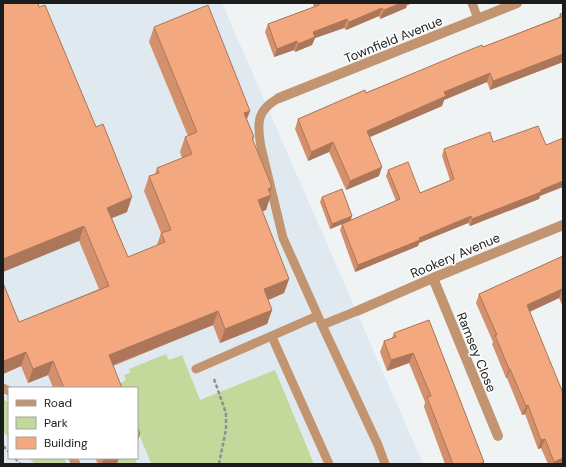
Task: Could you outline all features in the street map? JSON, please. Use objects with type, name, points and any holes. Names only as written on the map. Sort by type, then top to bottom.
[{"type":"street","name":"Townfield Avenue","points":[[279,98],[517,3]]},
{"type":"street","name":"Rookery Avenue","points":[[357,311],[563,225]]},
{"type":"street","name":"Ramsey Close","points":[[433,278],[498,436]]},
{"type":"lane","points":[[472,3],[478,19]]},
{"type":"lane","points":[[279,98],[267,105],[259,118],[259,134],[283,238],[317,316],[378,445],[385,464]]},
{"type":"lane","points":[[322,325],[357,311]]},
{"type":"lane","points":[[196,369],[317,316]]},
{"type":"lane","points":[[272,337],[329,464]]},
{"type":"path","points":[[208,364],[226,413],[226,429],[219,464]]},
{"type":"shaded area","points":[[3,3],[222,3],[423,464],[3,464]]},
{"type":"green space","points":[[166,354],[169,360],[182,355],[200,400],[275,370],[314,464],[149,464],[151,463],[138,431],[138,387],[120,387],[118,384],[126,380],[124,375],[130,373],[129,369]]},
{"type":"green space","points":[[3,399],[8,402],[8,437],[3,431]]},
{"type":"green space","points":[[30,459],[64,459],[67,464],[35,464]]},
{"type":"green space","points":[[115,459],[135,459],[137,464],[115,464],[117,463]]},
{"type":"building","points":[[3,3],[38,3],[39,7],[45,5],[96,127],[103,124],[132,197],[107,208],[128,257],[165,242],[161,233],[171,230],[149,176],[159,173],[157,168],[192,154],[185,137],[197,132],[154,27],[208,5],[250,111],[244,113],[254,137],[252,138],[272,187],[268,189],[271,195],[258,200],[289,279],[264,289],[272,310],[225,329],[218,311],[109,355],[122,387],[64,387],[53,361],[33,369],[26,352],[4,361],[3,283],[19,322],[109,286],[84,226],[3,259]]},
{"type":"building","points":[[319,3],[401,3],[384,10],[382,8],[349,22],[347,19],[313,32],[315,37],[298,44],[297,41],[277,49],[268,24],[319,5]]},
{"type":"building","points":[[563,13],[563,54],[493,81],[490,73],[444,92],[446,96],[367,131],[382,167],[350,181],[333,142],[311,152],[298,119],[365,90],[366,93],[482,45],[483,47],[561,17],[560,14]]},
{"type":"building","points":[[538,126],[546,145],[563,138],[563,181],[541,190],[541,192],[472,219],[471,216],[419,238],[420,240],[358,265],[342,224],[400,199],[388,170],[408,162],[420,193],[454,179],[444,149],[490,132],[493,142]]},
{"type":"building","points":[[342,189],[352,216],[332,224],[322,197]]},
{"type":"building","points":[[563,256],[563,291],[562,289],[527,305],[563,393],[563,458],[554,462],[545,439],[541,440],[528,405],[526,406],[509,369],[495,335],[497,335],[479,294]]},
{"type":"building","points":[[429,320],[484,462],[479,464],[453,464],[427,397],[431,396],[413,353],[391,360],[384,341],[396,337],[394,333]]}]
